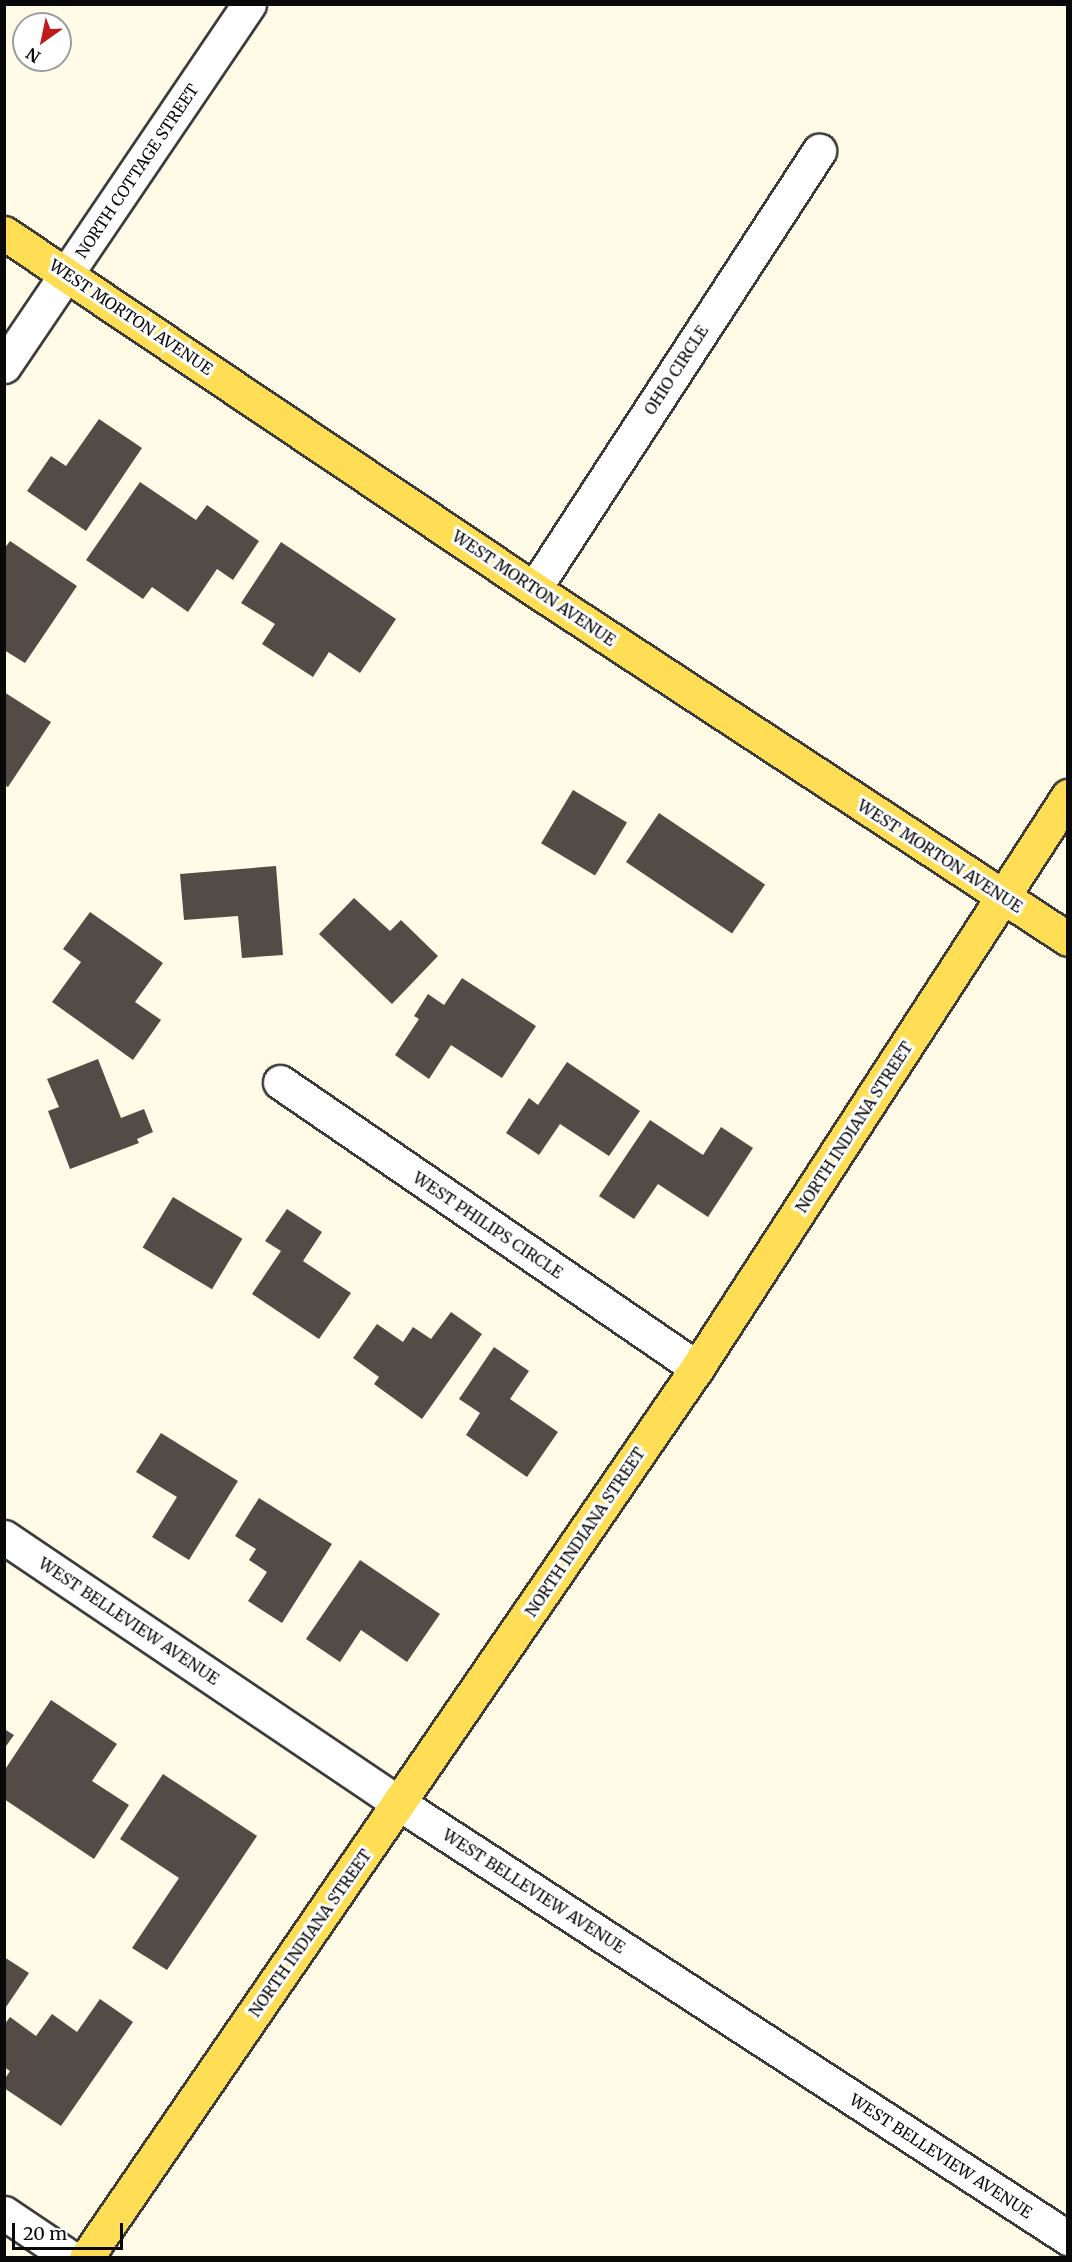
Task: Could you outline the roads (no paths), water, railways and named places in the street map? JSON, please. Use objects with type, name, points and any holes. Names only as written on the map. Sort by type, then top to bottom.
[{"type":"main road","name":"WEST MORTON AVENUE","points":[[4,233],[534,589],[1068,939]]},
{"type":"main road","name":"NORTH INDIANA STREET","points":[[86,2258],[400,1804],[697,1368],[1068,796]]},
{"type":"street","name":"NORTH COTTAGE STREET","points":[[4,366],[249,4]]},
{"type":"street","name":"OHIO CIRCLE","points":[[534,589],[819,151]]},
{"type":"street","name":"WEST PHILIPS CIRCLE","points":[[279,1083],[697,1368]]},
{"type":"street","name":"WEST BELLEVIEW AVENUE","points":[[4,1537],[400,1804],[1068,2238]]},
{"type":"street","points":[[4,2213],[71,2258]]}]
